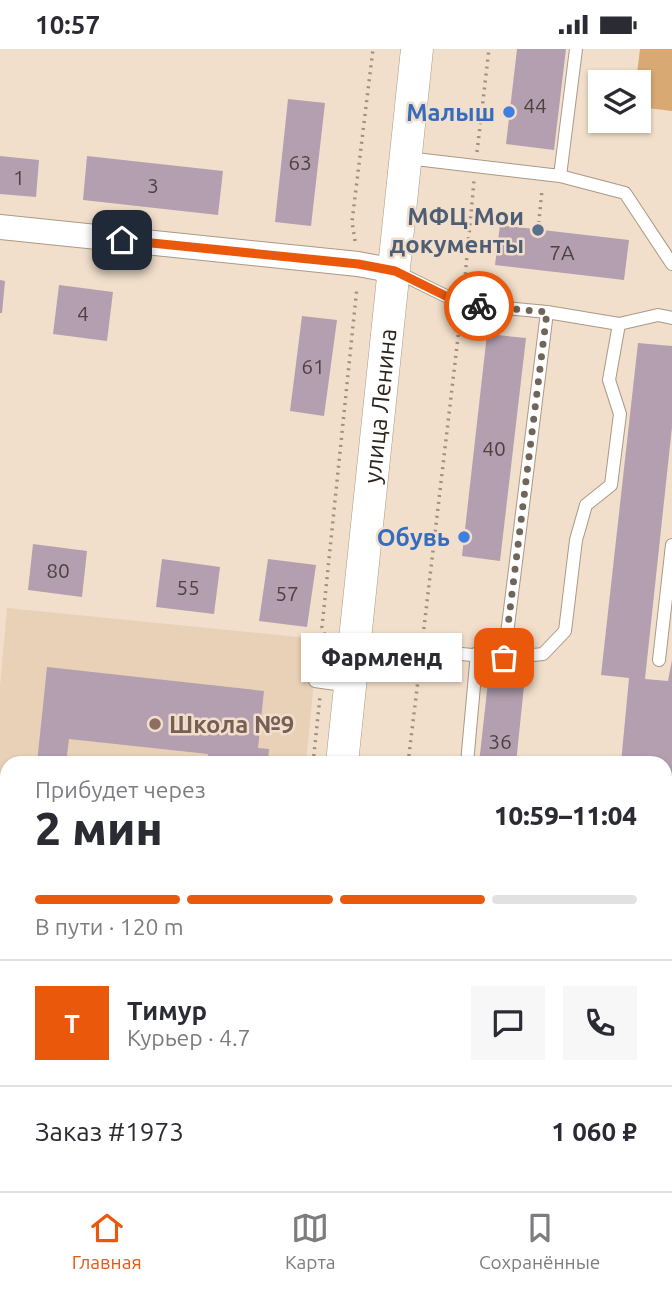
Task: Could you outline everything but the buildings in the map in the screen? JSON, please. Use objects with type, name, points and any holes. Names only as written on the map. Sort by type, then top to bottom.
[{"type":"street","name":"улица Ленина","points":[[341,756],[329,683],[355,644],[417,49]]},
{"type":"street","points":[[0,227],[358,264],[395,271]]},
{"type":"lane","points":[[560,176],[576,49]]},
{"type":"lane","points":[[405,158],[560,176],[625,193],[672,264]]},
{"type":"lane","points":[[395,271],[462,304],[547,312],[620,324],[658,315],[672,318]]},
{"type":"lane","points":[[504,658],[547,312]]},
{"type":"lane","points":[[355,644],[477,653],[504,658],[543,654],[565,631],[576,540],[586,505],[611,485],[620,414],[609,380],[620,324]]},
{"type":"lane","points":[[659,660],[672,545]]},
{"type":"lane","points":[[468,756],[477,653]]},
{"type":"path","points":[[314,756],[329,683],[327,639],[322,627],[358,264],[352,222],[373,49]]},
{"type":"path","points":[[409,756],[489,49]]},
{"type":"path","points":[[538,230],[544,174]]},
{"type":"shaded area","points":[[640,49],[672,49],[672,111],[651,108],[651,70],[637,70]]},
{"type":"shaded area","name":"Школа №9","points":[[7,608],[318,639],[307,756],[0,756],[0,686]]},
{"type":"way so far","points":[[479,306],[547,312],[504,658]]},
{"type":"place","name":"Малыш","points":[[509,112]]},
{"type":"place","name":"МФЦ Мои документы","points":[[538,230]]},
{"type":"place","name":"Обувь","points":[[464,537]]},
{"type":"place","name":"Фармленд","points":[[504,658]]},
{"type":"place","name":"Школа №9","points":[[155,724]]},
{"type":"route","points":[[122,240],[358,264],[395,271],[462,304],[479,306]]}]
